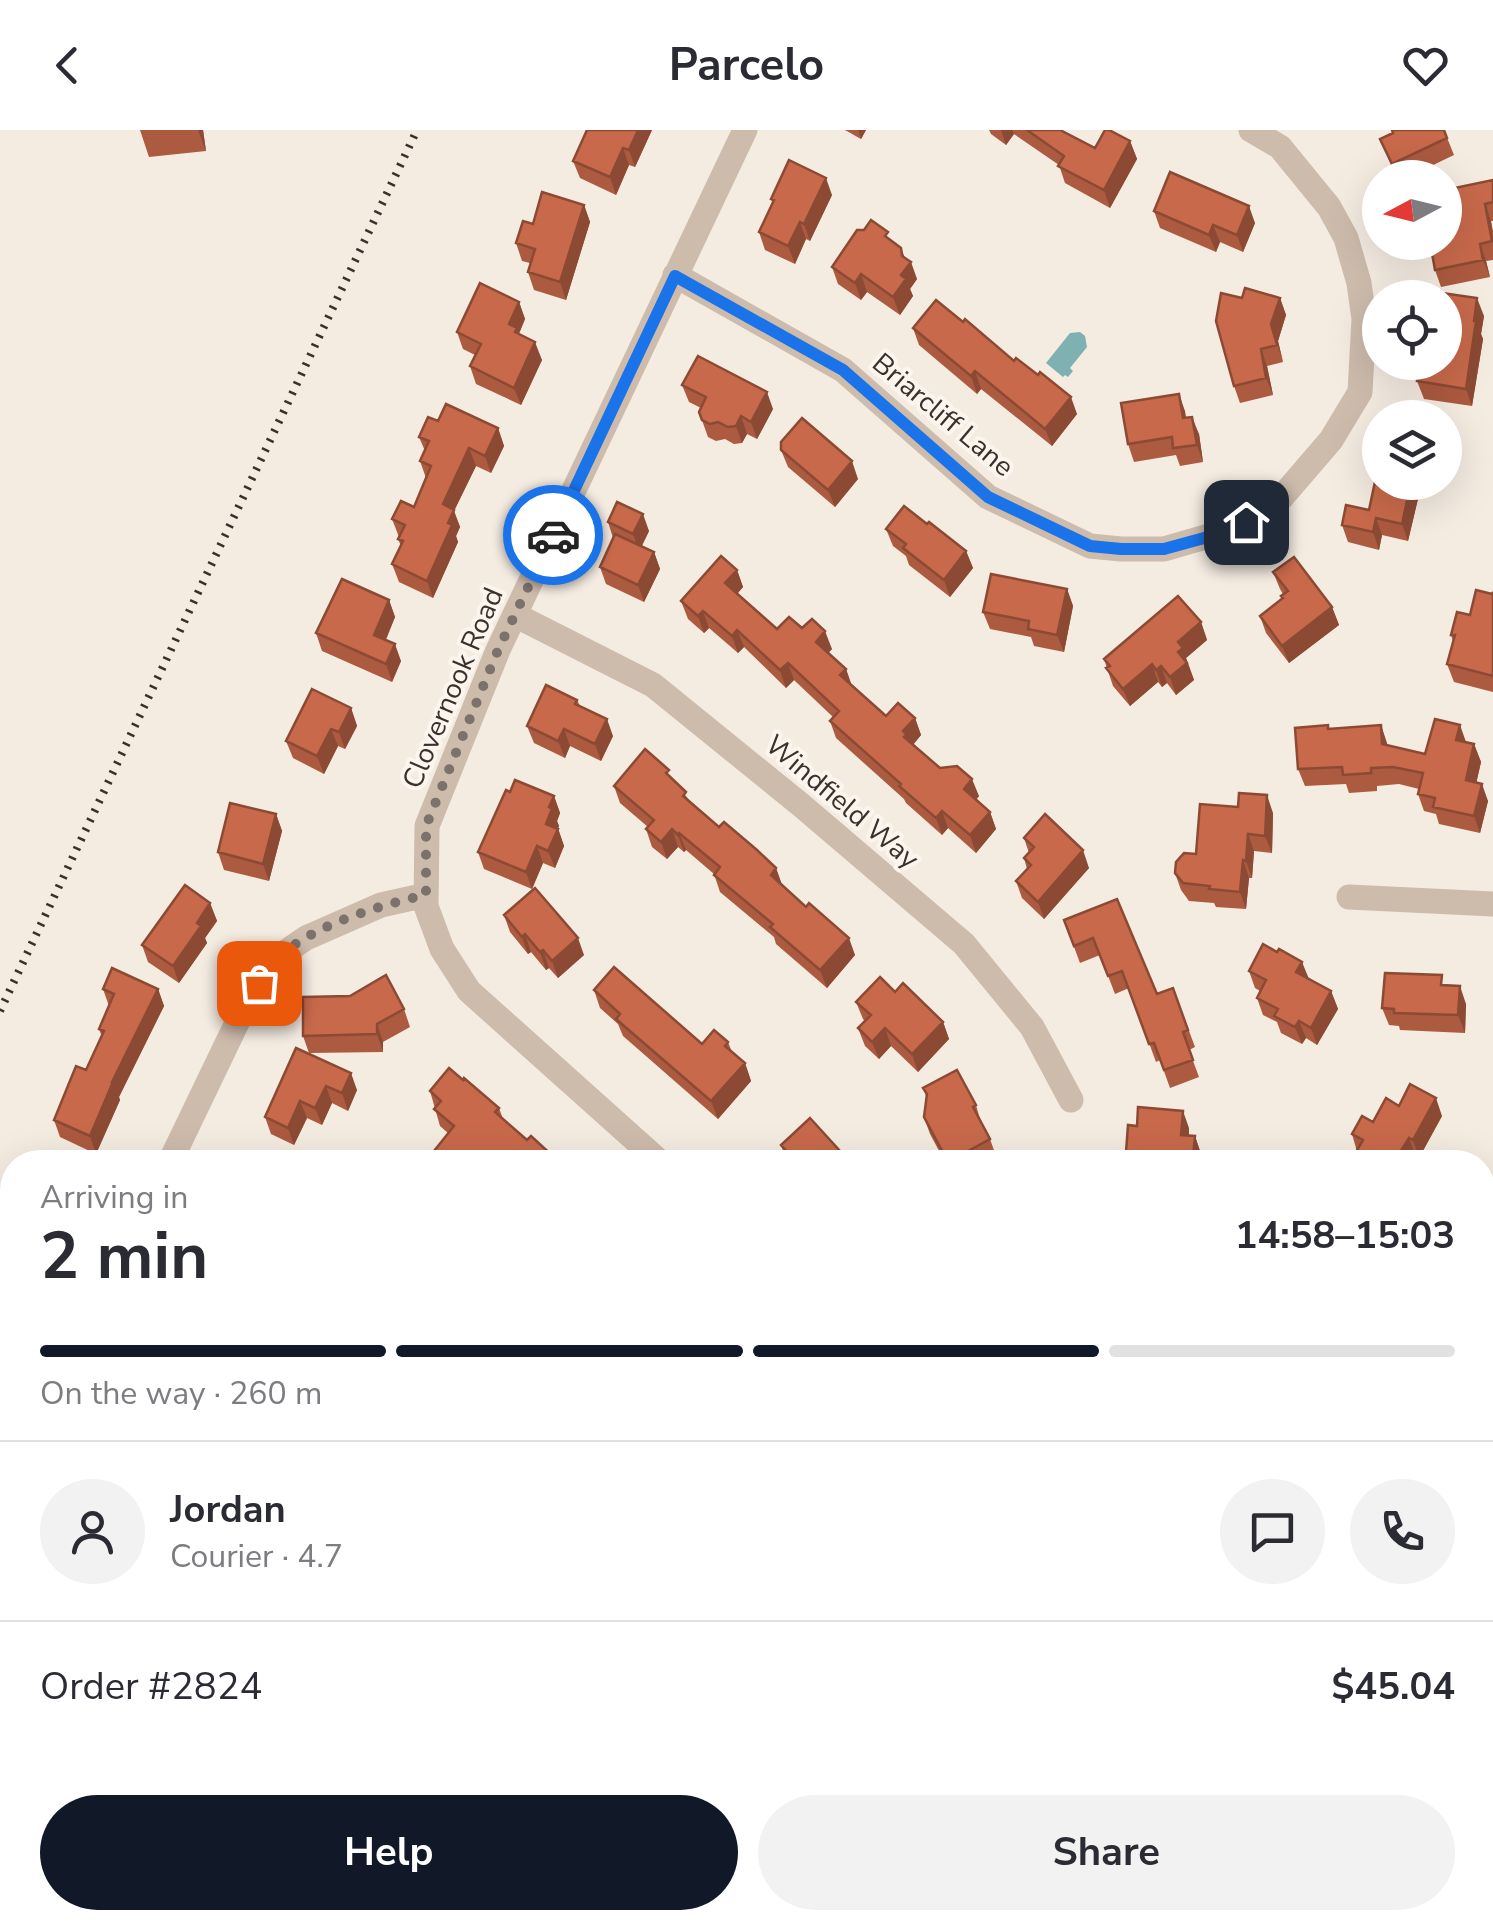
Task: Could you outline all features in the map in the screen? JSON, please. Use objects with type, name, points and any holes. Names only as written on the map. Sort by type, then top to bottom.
[{"type":"street","name":"Clovernook Road","points":[[647,1150],[469,991],[442,949],[426,906],[426,826],[516,614],[746,130]]},
{"type":"street","name":"Briarcliff Lane","points":[[675,276],[843,370],[988,497],[1090,546],[1164,549],[1226,532],[1282,498],[1331,440],[1360,392],[1364,319],[1359,282],[1346,238],[1329,206],[1280,148],[1251,130]]},
{"type":"street","name":"Windfield Way","points":[[516,614],[652,686],[801,804],[964,944],[1032,1027],[1070,1100]]},
{"type":"street","points":[[176,1150],[246,1004],[284,954],[306,938],[378,906],[426,895]]},
{"type":"street","points":[[1349,898],[1493,904]]},
{"type":"water","points":[[1080,332],[1087,347],[1070,368],[1073,371],[1063,377],[1046,363],[1070,333]]},
{"type":"building","points":[[587,130],[638,130],[629,150],[623,148],[610,177],[573,161]]},
{"type":"building","points":[[1027,130],[1060,130],[1095,148],[1105,130],[1130,141],[1104,190],[1058,166],[1064,156]]},
{"type":"building","points":[[1392,130],[1444,130],[1447,138],[1400,160],[1390,160],[1380,139]]},
{"type":"building","points":[[789,160],[826,178],[804,224],[800,222],[788,246],[759,232]]},
{"type":"building","points":[[1170,172],[1249,206],[1237,235],[1213,225],[1209,235],[1154,211]]},
{"type":"building","points":[[1493,180],[1493,202],[1485,204],[1492,241],[1480,244],[1483,260],[1435,270],[1433,260],[1462,260],[1462,186]]},
{"type":"building","points":[[542,192],[584,205],[560,282],[528,272],[535,249],[516,243],[523,221],[533,224]]},
{"type":"building","points":[[871,220],[888,232],[885,236],[911,262],[901,275],[906,279],[893,297],[861,274],[855,283],[832,267],[857,230],[864,230]]},
{"type":"building","points":[[480,283],[519,302],[509,324],[517,328],[515,332],[535,342],[514,388],[470,366],[481,344],[457,332]]},
{"type":"building","points":[[1245,288],[1280,298],[1271,324],[1277,345],[1261,349],[1266,378],[1234,386],[1216,321],[1221,293],[1242,298]]},
{"type":"building","points":[[1462,296],[1477,298],[1466,389],[1417,381],[1462,380]]},
{"type":"building","points":[[936,300],[1014,361],[1016,358],[1038,375],[1040,372],[1071,397],[1045,429],[975,371],[971,376],[913,328]]},
{"type":"building","points":[[698,356],[767,392],[751,422],[741,416],[736,426],[728,427],[702,420],[699,412],[706,397],[682,385]]},
{"type":"building","points":[[1179,394],[1183,418],[1192,417],[1197,445],[1173,448],[1172,437],[1128,444],[1121,403]]},
{"type":"building","points":[[446,404],[498,428],[485,456],[469,448],[443,504],[454,510],[448,523],[452,525],[427,581],[392,564],[403,541],[398,539],[405,525],[392,519],[401,501],[414,507],[431,466],[420,461],[429,441],[419,437],[428,417],[438,421]]},
{"type":"building","points":[[802,418],[852,461],[828,490],[781,450],[781,442]]},
{"type":"building","points":[[1371,500],[1407,500],[1402,524],[1376,518],[1373,532],[1342,525],[1346,505],[1369,510]]},
{"type":"building","points":[[617,502],[643,514],[633,534],[608,522]]},
{"type":"building","points":[[904,506],[966,551],[944,580],[903,548],[906,544],[886,529]]},
{"type":"building","points":[[615,534],[654,552],[638,585],[600,567]]},
{"type":"building","points":[[721,556],[737,570],[725,583],[777,629],[789,617],[802,628],[812,619],[825,631],[816,642],[846,669],[840,675],[886,716],[898,703],[915,718],[903,731],[904,737],[940,768],[957,766],[972,779],[964,789],[990,812],[970,835],[942,811],[936,818],[830,721],[839,711],[788,663],[780,670],[737,630],[732,636],[703,611],[698,616],[681,601]]},
{"type":"building","points":[[1294,557],[1332,607],[1282,646],[1260,616],[1288,591],[1273,572]]},
{"type":"building","points":[[991,574],[1067,589],[1057,635],[1028,629],[1029,621],[983,612]]},
{"type":"building","points":[[342,579],[389,600],[374,635],[395,644],[386,664],[316,633]]},
{"type":"building","points":[[1476,590],[1493,592],[1493,676],[1447,664],[1457,612],[1470,615]]},
{"type":"building","points":[[1178,596],[1201,622],[1178,642],[1183,648],[1178,652],[1187,663],[1170,677],[1161,666],[1156,670],[1152,664],[1123,689],[1106,668],[1110,666],[1104,659]]},
{"type":"building","points":[[546,685],[607,719],[595,744],[564,729],[558,741],[527,726]]},
{"type":"building","points":[[312,689],[351,708],[339,732],[331,729],[317,756],[286,741]]},
{"type":"building","points":[[1435,719],[1460,725],[1456,740],[1474,744],[1466,780],[1482,784],[1474,816],[1433,807],[1435,798],[1418,794],[1423,773],[1393,767],[1343,775],[1342,767],[1298,769],[1295,728],[1381,725],[1382,744],[1425,754]]},
{"type":"building","points":[[645,749],[669,770],[666,773],[686,792],[683,796],[719,827],[724,822],[757,850],[776,868],[771,875],[849,938],[820,970],[714,875],[720,867],[679,833],[672,829],[661,842],[646,829],[654,820],[614,786]]},
{"type":"building","points":[[515,780],[554,796],[546,824],[558,829],[548,851],[537,846],[526,872],[478,852],[506,790],[510,792]]},
{"type":"building","points":[[1239,793],[1267,795],[1265,836],[1248,834],[1240,892],[1183,883],[1175,873],[1176,862],[1184,853],[1196,854],[1200,804],[1238,807]]},
{"type":"building","points":[[230,803],[276,814],[263,864],[218,852]]},
{"type":"building","points":[[1045,814],[1083,850],[1038,902],[1016,881],[1031,865],[1024,858],[1034,847],[1024,838]]},
{"type":"building","points":[[185,885],[210,903],[197,923],[201,926],[173,966],[142,945]]},
{"type":"building","points":[[535,888],[578,938],[552,961],[525,934],[522,937],[504,915]]},
{"type":"building","points":[[1117,899],[1157,994],[1173,988],[1188,1030],[1183,1032],[1193,1060],[1164,1070],[1154,1043],[1149,1044],[1122,971],[1108,976],[1093,938],[1074,946],[1064,920]]},
{"type":"building","points":[[1263,944],[1302,962],[1296,972],[1331,991],[1311,1028],[1299,1021],[1295,1027],[1274,1016],[1278,1009],[1257,998],[1266,980],[1249,971]]},
{"type":"building","points":[[614,967],[702,1044],[714,1030],[745,1063],[711,1101],[616,1019],[620,1014],[594,990]]},
{"type":"building","points":[[112,968],[158,989],[90,1136],[54,1120],[76,1066],[86,1070],[104,1031],[99,1029],[114,994],[103,989]]},
{"type":"building","points":[[1385,973],[1442,975],[1441,985],[1460,986],[1458,1015],[1394,1013],[1394,1009],[1382,1008]]},
{"type":"building","points":[[386,975],[404,1009],[377,1024],[377,1034],[303,1036],[303,997],[350,996]]},
{"type":"building","points":[[880,977],[895,992],[903,983],[943,1022],[912,1054],[885,1028],[872,1042],[858,1028],[871,1015],[856,1002]]},
{"type":"building","points":[[296,1048],[351,1073],[342,1093],[326,1086],[315,1108],[300,1101],[288,1128],[265,1117]]},
{"type":"building","points":[[449,1068],[499,1108],[495,1112],[527,1140],[531,1136],[546,1150],[435,1150],[454,1126],[434,1109],[441,1101],[430,1091]]},
{"type":"building","points":[[957,1070],[990,1139],[970,1150],[942,1150],[924,1117],[927,1094],[923,1088]]},
{"type":"building","points":[[1410,1084],[1436,1098],[1413,1140],[1409,1138],[1402,1150],[1357,1150],[1363,1140],[1352,1134],[1362,1116],[1373,1122],[1386,1098],[1399,1106]]},
{"type":"building","points":[[1138,1107],[1183,1111],[1181,1135],[1195,1136],[1194,1150],[1126,1150],[1128,1125],[1137,1126]]},
{"type":"building","points":[[810,1118],[839,1150],[786,1150],[781,1145]]},
{"type":"railway","points":[[0,1011],[417,130]]},
{"type":"way so far","points":[[259,983],[284,954],[306,938],[382,905],[426,895],[426,826],[498,650],[553,535]]},
{"type":"route","points":[[553,535],[675,276],[843,370],[988,497],[1090,546],[1164,549],[1226,532],[1246,522]]}]
